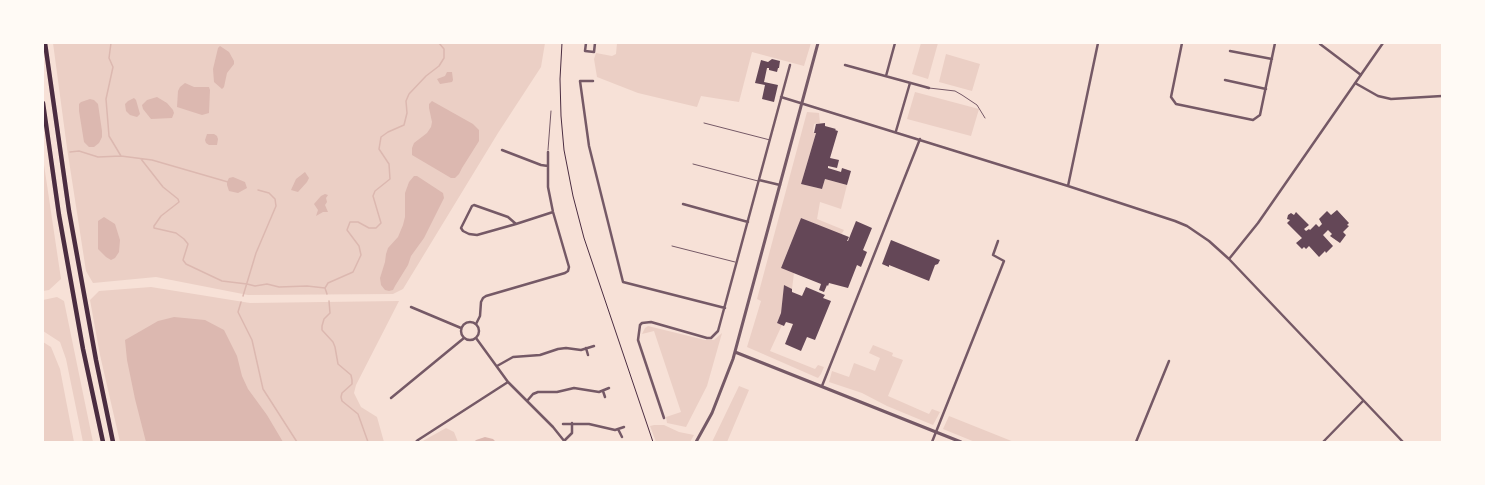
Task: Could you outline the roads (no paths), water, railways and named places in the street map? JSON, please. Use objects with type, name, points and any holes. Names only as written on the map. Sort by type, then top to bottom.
[{"type":"highway","points":[[45,43],[69,211],[96,360],[113,440]]},
{"type":"highway","points":[[43,103],[60,223],[83,350],[103,442]]},
{"type":"street","points":[[586,43],[585,51],[594,52],[596,43]]},
{"type":"street","points":[[696,442],[712,413],[735,352],[818,43]]},
{"type":"street","points":[[886,76],[895,43]]},
{"type":"street","points":[[1068,186],[1098,43]]},
{"type":"street","points":[[1182,43],[1170,97],[1176,104],[1253,120],[1260,115],[1275,43]]},
{"type":"street","points":[[1229,259],[1258,222],[1383,43]]},
{"type":"street","points":[[1320,44],[1361,75]]},
{"type":"street","points":[[1230,51],[1272,59]]},
{"type":"street","points":[[664,418],[638,340],[640,325],[642,323],[650,322],[707,338],[711,338],[718,331],[790,65]]},
{"type":"street","points":[[845,65],[929,88]]},
{"type":"street","points":[[1224,80],[1266,89]]},
{"type":"street","points":[[594,81],[580,81],[589,146],[623,282],[724,308]]},
{"type":"street","points":[[896,131],[910,83]]},
{"type":"street","points":[[1355,83],[1378,96],[1391,99],[1442,96]]},
{"type":"street","points":[[781,97],[896,131],[1187,226],[1209,241],[1229,259],[1403,442]]},
{"type":"street","points":[[822,386],[920,139]]},
{"type":"street","points":[[502,150],[541,165],[548,166]]},
{"type":"street","points":[[476,324],[467,322],[461,328],[461,334],[464,338],[470,340],[476,338],[479,331],[476,324],[480,316],[483,298],[486,296],[568,271],[569,267],[553,212],[548,187],[548,152]]},
{"type":"street","points":[[759,180],[780,185]]},
{"type":"street","points":[[683,204],[748,222]]},
{"type":"street","points":[[516,224],[508,217],[474,205],[461,228],[469,234],[477,235],[516,224],[553,212]]},
{"type":"street","points":[[932,442],[1004,261],[993,255],[998,241]]},
{"type":"street","points":[[411,307],[461,328]]},
{"type":"street","points":[[391,398],[464,338]]},
{"type":"street","points":[[476,338],[508,382],[553,427],[565,442],[572,433],[572,423]]},
{"type":"street","points":[[496,366],[507,359],[520,355],[540,355],[562,349],[576,350],[594,346]]},
{"type":"street","points":[[586,348],[588,355]]},
{"type":"street","points":[[735,352],[961,442]]},
{"type":"street","points":[[1136,442],[1169,361]]},
{"type":"street","points":[[416,442],[508,382]]},
{"type":"street","points":[[527,401],[534,394],[545,391],[557,392],[574,388],[599,392],[609,388]]},
{"type":"street","points":[[603,390],[606,397]]},
{"type":"street","points":[[1323,442],[1363,400]]},
{"type":"street","points":[[564,424],[589,424],[615,430],[624,427]]},
{"type":"street","points":[[618,429],[622,438]]},
{"type":"lane","points":[[929,88],[955,91],[977,105],[985,118]]},
{"type":"lane","points":[[548,152],[551,111]]},
{"type":"lane","points":[[704,123],[770,140]]},
{"type":"lane","points":[[693,164],[759,180]]},
{"type":"lane","points":[[672,246],[737,263]]},
{"type":"waterway","points":[[111,43],[109,58],[113,67],[106,99],[109,136],[121,156]]},
{"type":"waterway","points":[[327,294],[325,288],[328,283],[353,272],[361,255],[359,246],[347,230],[350,222],[358,222],[369,228],[376,228],[381,223],[373,196],[375,191],[390,179],[389,164],[379,149],[381,137],[404,125],[407,113],[406,101],[409,94],[426,76],[439,66],[444,58],[444,49],[439,43]]},
{"type":"waterway","points":[[70,152],[79,151],[98,157],[121,156],[152,160],[228,182]]},
{"type":"waterway","points":[[141,159],[163,187],[178,199],[179,202],[161,216],[154,228],[176,233],[184,239],[188,244],[183,260],[186,264],[222,281],[255,286],[267,284],[279,287],[307,286],[325,288]]},
{"type":"waterway","points":[[243,296],[256,253],[276,206],[275,199],[269,193],[258,190]]},
{"type":"waterway","points":[[329,301],[330,313],[324,319],[322,330],[333,342],[338,364],[351,375],[352,384],[342,393],[342,401],[358,414],[368,442]]},
{"type":"waterway","points":[[241,302],[238,312],[252,340],[263,389],[297,442]]}]
